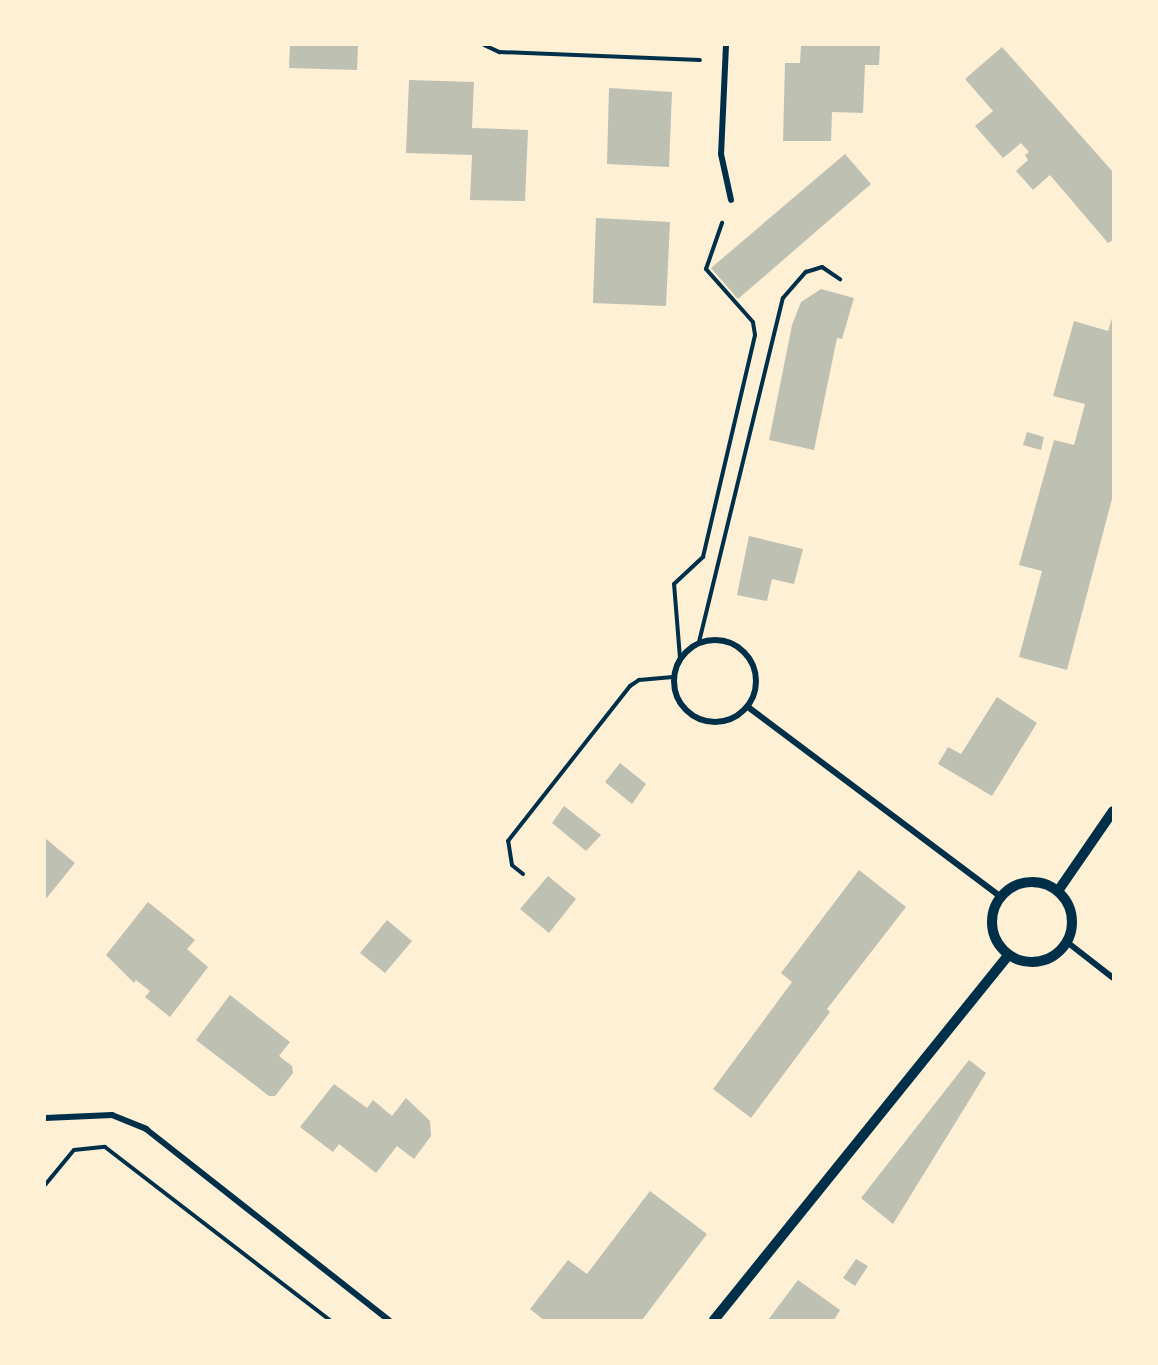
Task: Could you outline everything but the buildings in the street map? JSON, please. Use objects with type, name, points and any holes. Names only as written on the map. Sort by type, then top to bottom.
[{"type":"street","points":[[726,45],[722,154],[731,200]]},
{"type":"street","points":[[726,641],[748,656],[757,682],[747,706],[726,721],[699,720],[679,703],[673,677],[680,658],[699,642],[726,641]]},
{"type":"street","points":[[747,706],[1001,897]]},
{"type":"street","points":[[1058,891],[1113,811]]},
{"type":"street","points":[[1030,882],[1058,891],[1069,903],[1073,923],[1067,942],[1054,956],[1036,962],[1009,955],[993,930],[993,913],[1001,897],[1016,885],[1030,882]]},
{"type":"street","points":[[1067,942],[1113,978]]},
{"type":"street","points":[[714,1320],[1009,955]]},
{"type":"street","points":[[45,1118],[112,1115],[147,1129],[389,1320]]},
{"type":"path","points":[[484,45],[499,52],[725,61]]},
{"type":"path","points":[[680,658],[674,584],[703,557],[755,335],[753,322],[706,269],[731,200]]},
{"type":"path","points":[[699,642],[783,298],[806,272],[822,267],[840,279]]},
{"type":"path","points":[[523,874],[512,865],[508,841],[630,686],[639,681],[673,677]]},
{"type":"path","points":[[45,1185],[74,1150],[105,1147],[330,1320]]}]
